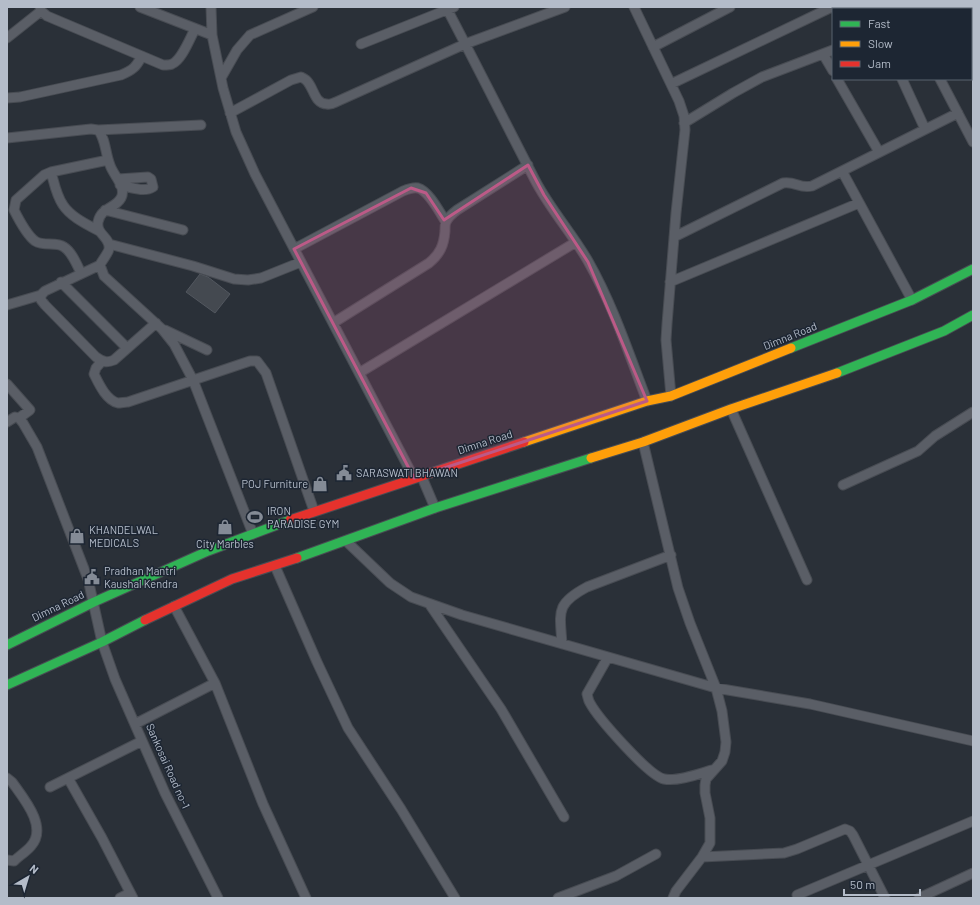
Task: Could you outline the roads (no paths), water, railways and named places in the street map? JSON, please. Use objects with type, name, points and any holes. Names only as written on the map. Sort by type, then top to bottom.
[{"type":"street","points":[[140,7],[212,35]]},
{"type":"street","points":[[211,7],[212,35],[230,113],[236,132],[254,174],[359,373],[435,508]]},
{"type":"street","points":[[221,78],[237,50],[250,35],[313,7]]},
{"type":"street","points":[[230,113],[291,80],[301,77],[307,80],[315,95],[321,102],[327,105],[465,44],[565,7]]},
{"type":"street","points":[[634,7],[679,101],[684,116],[684,148],[674,236],[666,340],[671,396]]},
{"type":"street","points":[[653,47],[730,7]]},
{"type":"street","points":[[671,84],[832,7]]},
{"type":"street","points":[[361,44],[449,8],[465,44],[535,180],[551,208],[576,242],[588,262],[609,304],[647,401]]},
{"type":"street","points":[[7,38],[41,9],[47,16],[163,65],[172,65],[183,53],[195,29]]},
{"type":"street","points":[[684,123],[762,77],[832,50]]},
{"type":"street","points":[[823,54],[832,69]]},
{"type":"street","points":[[7,98],[20,97],[121,75],[131,71],[137,65],[142,56]]},
{"type":"street","points":[[838,80],[879,152]]},
{"type":"street","points":[[902,80],[925,129]]},
{"type":"street","points":[[941,80],[972,139]]},
{"type":"street","points":[[674,236],[783,183],[790,182],[804,188],[812,186],[958,113]]},
{"type":"street","points":[[7,138],[91,129],[98,130],[201,125]]},
{"type":"street","points":[[98,130],[102,135],[108,160],[119,182],[122,195],[120,200],[105,210],[100,216],[98,224],[99,231]]},
{"type":"street","points":[[81,273],[69,251],[64,246],[46,245],[35,241],[14,210],[16,200],[38,179],[51,172],[108,160]]},
{"type":"street","points":[[332,323],[437,257],[441,251],[444,241],[446,222],[450,216],[528,165]]},
{"type":"street","points":[[842,171],[912,300]]},
{"type":"street","points":[[7,306],[41,295],[61,282],[100,265],[109,250],[109,244],[99,231],[76,218],[63,205],[59,198],[51,172]]},
{"type":"street","points":[[294,249],[411,188],[419,188],[426,193],[446,222]]},
{"type":"street","points":[[670,282],[859,203]]},
{"type":"street","points":[[105,210],[183,230]]},
{"type":"street","points":[[359,373],[576,242]]},
{"type":"street","points":[[109,244],[234,279],[248,280],[262,278],[301,262]]},
{"type":"street","points":[[100,265],[104,276],[159,326],[174,344],[193,380],[253,534]]},
{"type":"street","name":"Dimna Road","points":[[7,645],[94,602],[208,551],[418,476],[647,401],[671,396],[912,300],[973,269]]},
{"type":"street","points":[[61,282],[127,348]]},
{"type":"street","points":[[41,295],[41,300],[45,305],[102,361],[108,362],[114,360],[127,348],[159,326]]},
{"type":"street","points":[[7,685],[102,642],[232,579],[275,566],[435,508],[644,442],[731,409],[851,368],[944,331],[973,315]]},
{"type":"street","points":[[159,326],[207,350]]},
{"type":"street","points":[[102,361],[96,368],[94,374],[105,393],[111,399],[119,403],[128,402],[250,361],[257,361],[266,373],[314,512]]},
{"type":"street","points":[[7,384],[30,410],[19,418],[15,417],[7,422]]},
{"type":"street","points":[[731,409],[807,580]]},
{"type":"street","points":[[843,485],[918,451],[935,436],[973,412]]},
{"type":"street","name":"Sankosai Road no-1","points":[[19,418],[37,447],[88,580],[102,642],[115,679],[165,793],[218,898]]},
{"type":"street","points":[[644,442],[678,588],[690,623],[707,662],[716,688],[722,711],[726,742],[722,761],[706,778],[704,793],[710,818],[711,839],[708,848],[676,891],[673,898]]},
{"type":"street","points":[[346,541],[390,583],[411,597],[430,605],[716,688],[810,704],[973,740]]},
{"type":"street","points":[[562,644],[561,609],[567,600],[587,587],[670,555]]},
{"type":"street","points":[[275,566],[348,728],[401,809],[455,898]]},
{"type":"street","points":[[430,605],[501,708],[564,817]]},
{"type":"street","points":[[174,606],[215,683],[263,804],[306,898]]},
{"type":"street","points":[[608,657],[587,694],[588,701],[597,714],[646,768],[663,779],[673,780],[715,769]]},
{"type":"street","points":[[135,724],[215,683]]},
{"type":"street","points":[[50,786],[142,741]]},
{"type":"street","points":[[7,778],[12,782],[36,820],[38,833],[31,846],[14,861],[7,860]]},
{"type":"street","points":[[68,778],[102,838],[131,896],[120,898]]},
{"type":"street","points":[[796,895],[973,821]]},
{"type":"street","points":[[702,857],[784,853],[845,829],[850,831],[882,897]]},
{"type":"street","points":[[558,898],[616,876],[656,854]]},
{"type":"street","points":[[919,898],[973,872]]},
{"type":"place","name":"SARASWATI BHAWAN","points":[[344,473]]},
{"type":"place","name":"POJ Furniture","points":[[320,484]]},
{"type":"place","name":"IRON PARADISE GYM","points":[[255,517]]},
{"type":"place","name":"City Marbles","points":[[225,527]]},
{"type":"place","name":"KHANDELWAL MEDICALS","points":[[77,536]]},
{"type":"place","name":"Pradhan Mantri Kaushal Kendra","points":[[92,577]]}]
